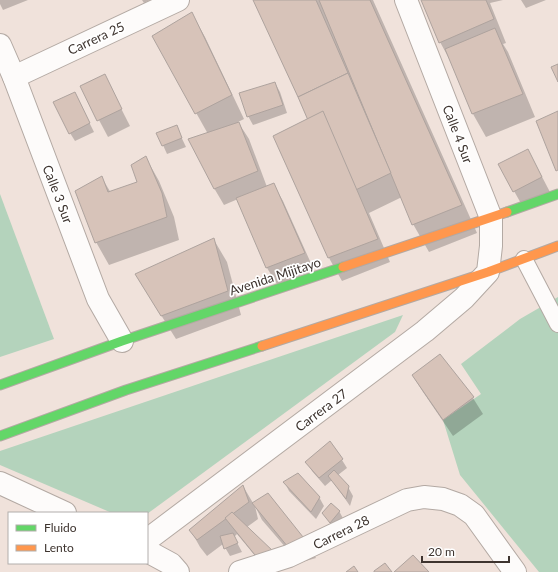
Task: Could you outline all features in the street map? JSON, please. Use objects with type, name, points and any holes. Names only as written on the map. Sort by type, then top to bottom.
[{"type":"main road","name":"Avenida Mijitayo","points":[[0,385],[122,341],[491,218],[558,194]]},
{"type":"main road","points":[[0,436],[126,390],[488,272],[558,246]]},
{"type":"street","name":"Carrera 25","points":[[14,77],[178,0]]},
{"type":"street","name":"Calle 4 Sur","points":[[406,0],[491,218],[491,246],[488,272]]},
{"type":"street","name":"Calle 3 Sur","points":[[0,45],[14,77],[98,299],[122,341]]},
{"type":"street","name":"Carrera 27","points":[[148,539],[425,331],[464,298],[488,272]]},
{"type":"street","points":[[0,483],[64,512]]},
{"type":"street","name":"Carrera 28","points":[[240,572],[289,556],[407,500],[424,497],[443,499],[460,505],[474,515],[515,572]]},
{"type":"street","points":[[148,552],[171,564],[178,572]]},
{"type":"lane","points":[[524,259],[558,324]]},
{"type":"green space","points":[[0,194],[54,339],[0,357]]},
{"type":"green space","points":[[558,297],[558,572],[539,572],[460,475],[443,420],[481,394],[461,364],[520,319]]},
{"type":"green space","points":[[403,315],[395,332],[148,513],[148,512],[110,512],[0,465],[0,451]]},
{"type":"building","points":[[253,0],[316,0],[348,73],[298,97]]},
{"type":"building","points":[[319,0],[370,0],[462,205],[412,225]]},
{"type":"building","points":[[421,0],[486,0],[494,19],[439,43]]},
{"type":"building","points":[[192,12],[232,95],[195,114],[152,36]]},
{"type":"building","points":[[495,28],[523,94],[472,114],[445,49]]},
{"type":"building","points":[[558,64],[558,82],[551,67]]},
{"type":"building","points":[[348,73],[391,173],[341,197],[298,97]]},
{"type":"building","points":[[105,74],[122,109],[97,121],[80,86]]},
{"type":"building","points":[[275,82],[283,105],[247,117],[239,93]]},
{"type":"building","points":[[75,92],[90,123],[69,134],[53,102]]},
{"type":"building","points":[[323,111],[378,239],[328,258],[273,136]]},
{"type":"building","points":[[558,111],[558,170],[556,171],[536,121]]},
{"type":"building","points":[[239,122],[258,171],[214,189],[188,139]]},
{"type":"building","points":[[177,125],[182,138],[162,146],[156,133]]},
{"type":"building","points":[[528,149],[542,177],[513,192],[498,164]]},
{"type":"building","points":[[146,156],[162,193],[167,217],[95,243],[75,191],[102,176],[108,192],[137,182],[131,165]]},
{"type":"building","points":[[274,183],[305,253],[266,268],[236,198]]},
{"type":"building","points":[[214,238],[228,291],[161,316],[135,274]]},
{"type":"building","points":[[440,354],[474,397],[443,420],[412,375]]},
{"type":"building","points":[[330,441],[343,459],[319,478],[305,462]]},
{"type":"building","points":[[334,470],[349,486],[346,499],[328,476]]},
{"type":"building","points":[[298,473],[320,497],[311,512],[283,482]]},
{"type":"building","points":[[243,485],[249,502],[197,540],[189,530]]},
{"type":"building","points":[[268,493],[307,542],[288,547],[252,503]]},
{"type":"building","points":[[331,503],[340,511],[330,523],[322,513]]},
{"type":"building","points":[[232,512],[274,552],[255,555],[225,518]]},
{"type":"building","points":[[233,533],[238,543],[224,549],[220,536]]},
{"type":"building","points":[[413,555],[429,572],[394,572]]},
{"type":"building","points":[[385,563],[392,572],[374,572],[374,571]]},
{"type":"building","points":[[354,566],[358,572],[346,572]]},
{"type":"traffic: fast","points":[[507,212],[558,194]]},
{"type":"traffic: fast","points":[[0,385],[122,341],[343,267]]},
{"type":"traffic: fast","points":[[0,436],[126,390],[262,346]]},
{"type":"traffic: slow","points":[[343,267],[507,212]]},
{"type":"traffic: slow","points":[[262,346],[488,272],[558,246]]}]
